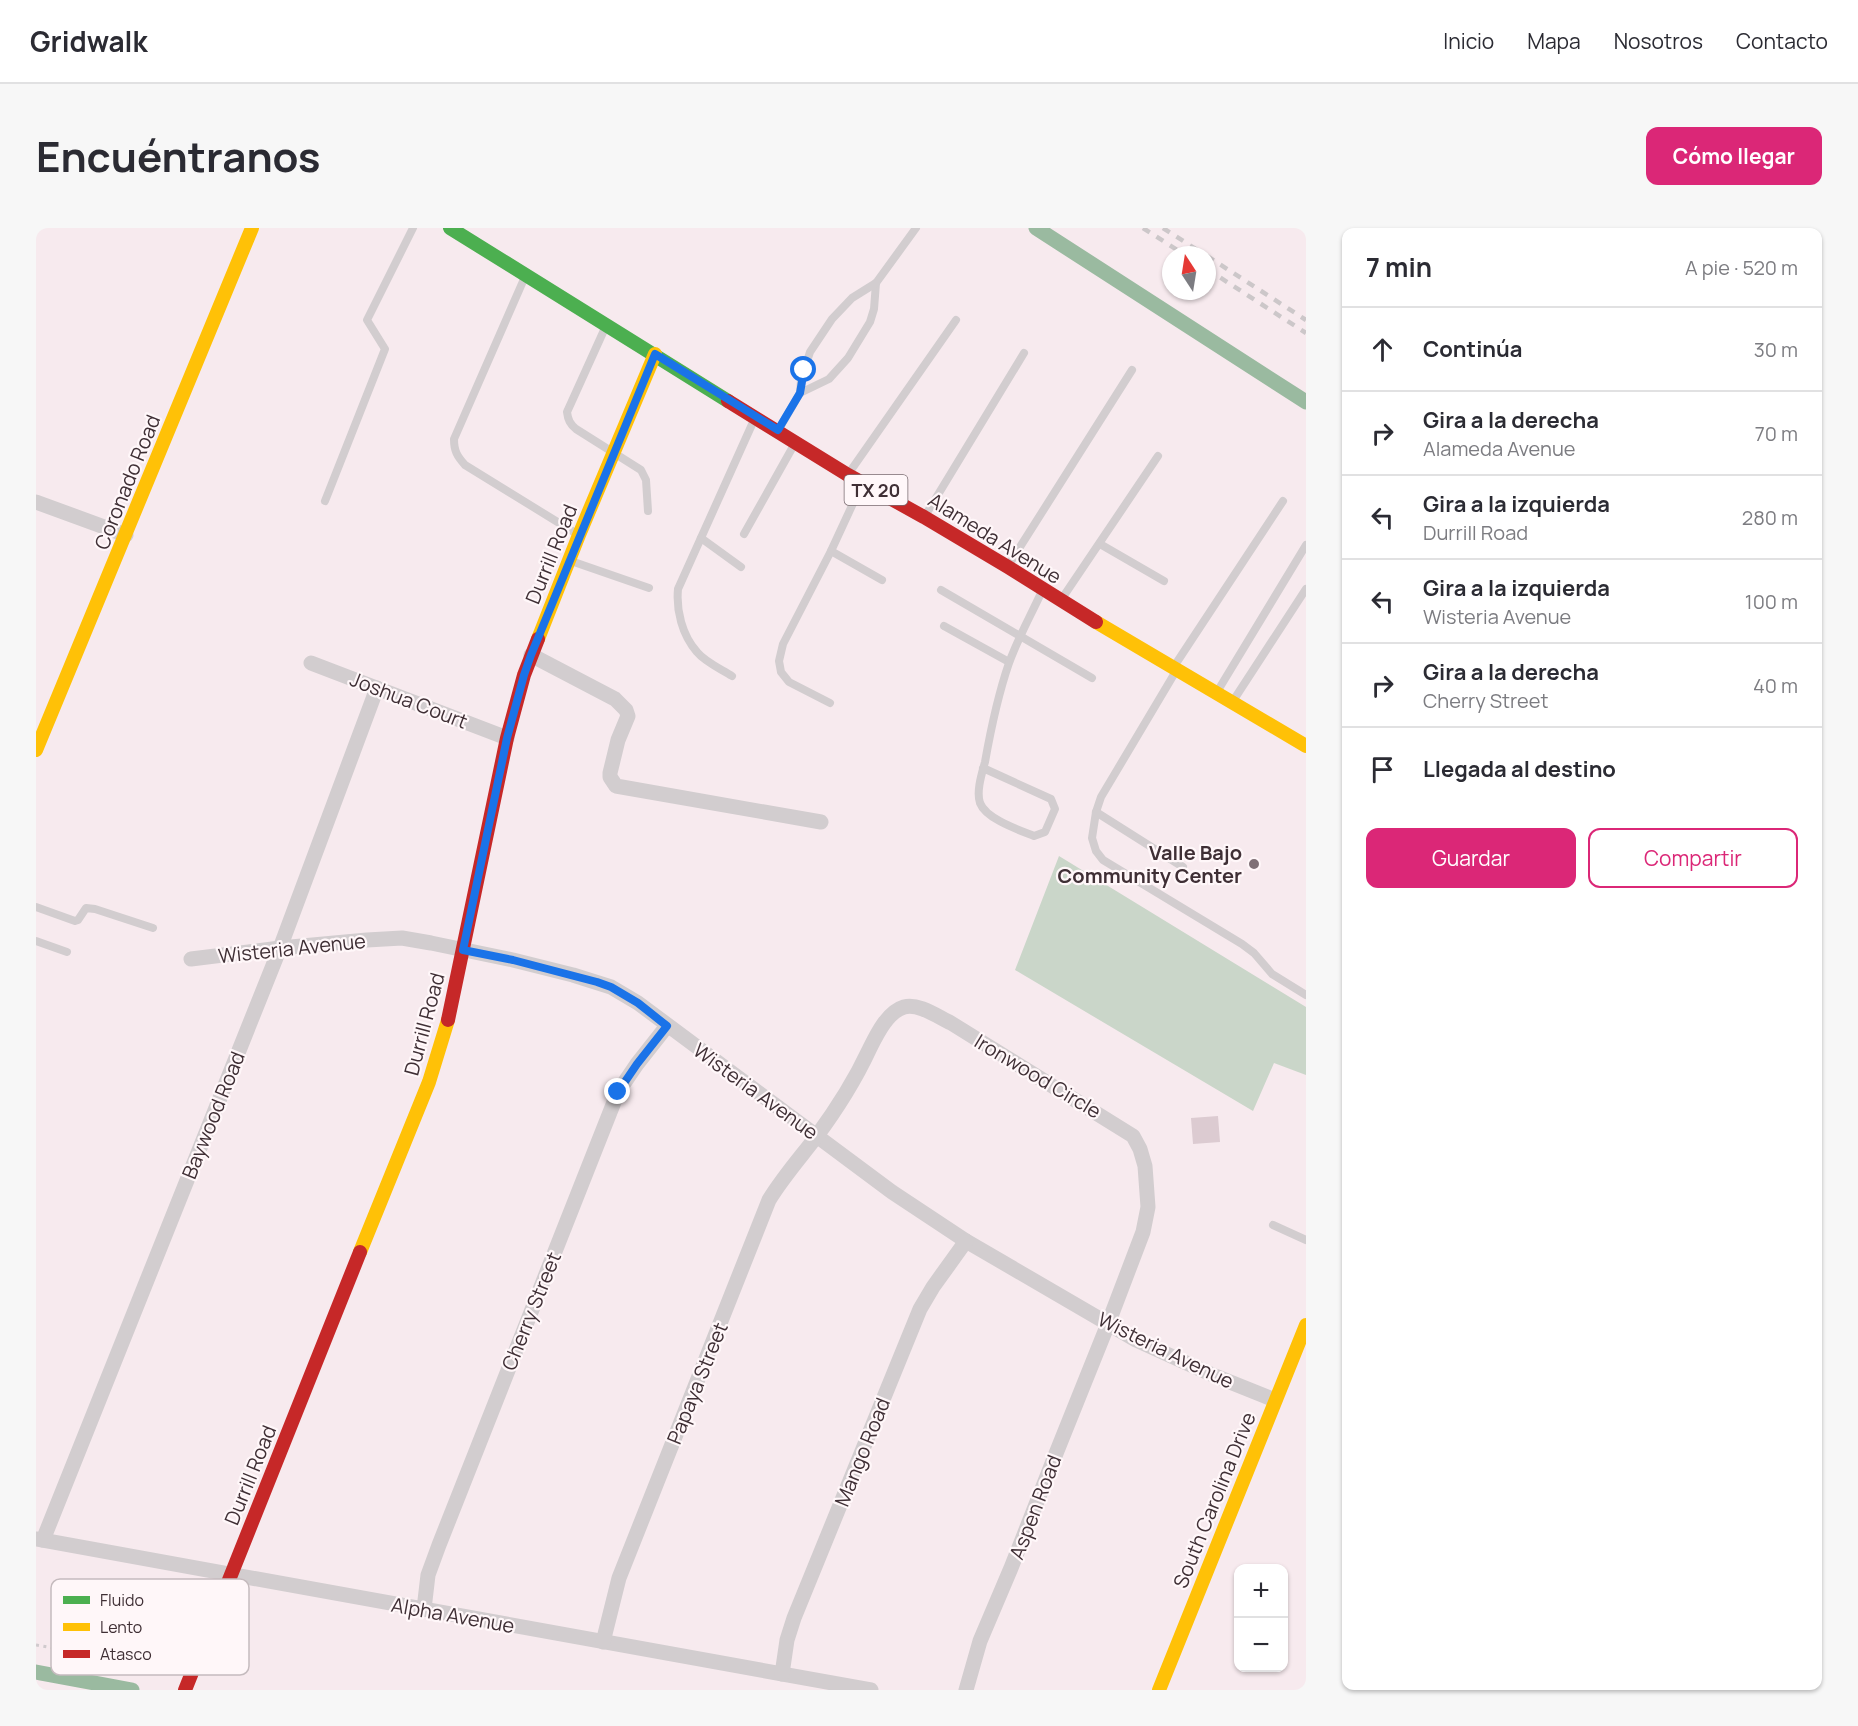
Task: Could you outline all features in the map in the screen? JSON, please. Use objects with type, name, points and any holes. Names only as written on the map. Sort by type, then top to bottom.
[{"type":"street","name":"Coronado Road","points":[[36,750],[252,228]]},
{"type":"street","name":"Alameda Avenue","points":[[450,228],[848,474],[924,517],[1060,601],[1306,746]]},
{"type":"street","name":"Durrill Road","points":[[230,1579],[429,1082],[446,1028],[507,738],[524,675],[579,535],[655,354]]},
{"type":"street","points":[[36,502],[126,536]]},
{"type":"street","points":[[531,655],[615,699],[626,710],[628,716],[618,740],[610,773],[616,786],[821,822]]},
{"type":"street","name":"Joshua Court","points":[[311,663],[507,738]]},
{"type":"street","name":"Baywood Road","points":[[40,1539],[280,948],[377,688]]},
{"type":"street","name":"Wisteria Avenue","points":[[190,959],[280,948],[402,938],[513,960],[611,987],[638,1003],[892,1192],[966,1241],[1136,1340],[1275,1400]]},
{"type":"street","name":"Ironwood Circle","points":[[816,1136],[851,1084],[883,1025],[903,1007],[924,1010],[951,1023],[1108,1119],[1133,1136],[1140,1149],[1148,1207],[1143,1232],[1108,1324]]},
{"type":"street","name":"Cherry Street","points":[[424,1610],[428,1575],[439,1545],[618,1092],[667,1026]]},
{"type":"street","name":"Papaya Street","points":[[603,1642],[608,1616],[620,1578],[769,1200],[794,1162],[816,1136]]},
{"type":"street","name":"Mango Road","points":[[782,1674],[787,1640],[794,1618],[920,1309],[966,1241]]},
{"type":"street","name":"Aspen Road","points":[[966,1690],[980,1641],[1108,1324]]},
{"type":"street","name":"South Carolina Drive","points":[[1159,1690],[1306,1325]]},
{"type":"street","name":"Alpha Avenue","points":[[40,1539],[871,1690]]},
{"type":"lane","points":[[325,501],[385,349],[367,320],[413,228]]},
{"type":"lane","points":[[778,430],[800,393],[801,380],[810,352],[832,319],[852,298],[876,283],[916,228]]},
{"type":"lane","points":[[526,274],[454,439],[454,447],[456,455],[465,465],[579,535]]},
{"type":"lane","points":[[800,393],[829,379],[848,358],[870,322],[874,309],[876,283]]},
{"type":"lane","points":[[848,474],[956,321]]},
{"type":"lane","points":[[607,324],[567,412],[570,424],[641,470],[644,475],[648,511]]},
{"type":"lane","points":[[924,517],[1024,353]]},
{"type":"lane","points":[[1008,567],[1132,370]]},
{"type":"lane","points":[[732,676],[697,653],[686,636],[679,615],[678,589],[756,416]]},
{"type":"lane","points":[[744,534],[796,442]]},
{"type":"lane","points":[[1060,601],[1158,456]]},
{"type":"lane","points":[[830,703],[789,682],[781,672],[778,661],[783,644],[863,483]]},
{"type":"lane","points":[[1283,501],[1175,668],[1101,797],[1092,838],[1102,860],[1242,944],[1254,953],[1272,974],[1306,996]]},
{"type":"lane","points":[[701,538],[741,567]]},
{"type":"lane","points":[[1100,544],[1164,581]]},
{"type":"lane","points":[[1217,693],[1306,545]]},
{"type":"lane","points":[[831,551],[882,580]]},
{"type":"lane","points":[[569,561],[649,588]]},
{"type":"lane","points":[[1233,703],[1306,589]]},
{"type":"lane","points":[[941,590],[1092,678]]},
{"type":"lane","points":[[983,768],[1051,799],[1055,809],[1045,832],[1034,836],[987,813],[980,802],[983,768],[993,719],[1010,662],[1043,590]]},
{"type":"lane","points":[[944,626],[1010,662]]},
{"type":"lane","points":[[1096,812],[1183,867]]},
{"type":"lane","points":[[36,907],[75,921],[86,908],[95,909],[153,928]]},
{"type":"lane","points":[[36,940],[67,952]]},
{"type":"lane","points":[[1273,1225],[1306,1240]]},
{"type":"path","points":[[36,1645],[51,1649]]},
{"type":"path","points":[[159,1675],[188,1682]]},
{"type":"green space","points":[[1059,856],[1306,1007],[1306,1075],[1274,1063],[1253,1111],[1015,970]]},
{"type":"building","points":[[1218,1116],[1220,1142],[1193,1144],[1191,1118]]},
{"type":"waterway","points":[[1036,228],[1306,402]]},
{"type":"waterway","points":[[36,1672],[51,1675]]},
{"type":"waterway","points":[[52,1675],[132,1690]]},
{"type":"railway","points":[[1143,228],[1171,246]]},
{"type":"railway","points":[[1163,228],[1191,246]]},
{"type":"railway","points":[[1216,262],[1306,320]]},
{"type":"railway","points":[[1216,275],[1306,333]]},
{"type":"traffic: fast","points":[[450,228],[728,401]]},
{"type":"traffic: slow","points":[[36,750],[252,228]]},
{"type":"traffic: slow","points":[[538,639],[655,354]]},
{"type":"traffic: slow","points":[[1096,622],[1306,746]]},
{"type":"traffic: slow","points":[[360,1252],[429,1082],[448,1020]]},
{"type":"traffic: slow","points":[[1159,1690],[1306,1325]]},
{"type":"traffic: jam","points":[[728,401],[848,475],[1008,567],[1096,622]]},
{"type":"traffic: jam","points":[[448,1020],[507,738],[524,675],[538,639]]},
{"type":"traffic: jam","points":[[229,1579],[360,1252]]},
{"type":"traffic: jam","points":[[185,1690],[191,1675]]},
{"type":"place","name":"Valle Bajo Community Center","points":[[1254,864]]},
{"type":"route","points":[[618,1092],[667,1026],[638,1003],[611,987],[513,960],[463,950],[507,738],[531,655],[655,354],[778,430],[800,393],[804,370]]}]
